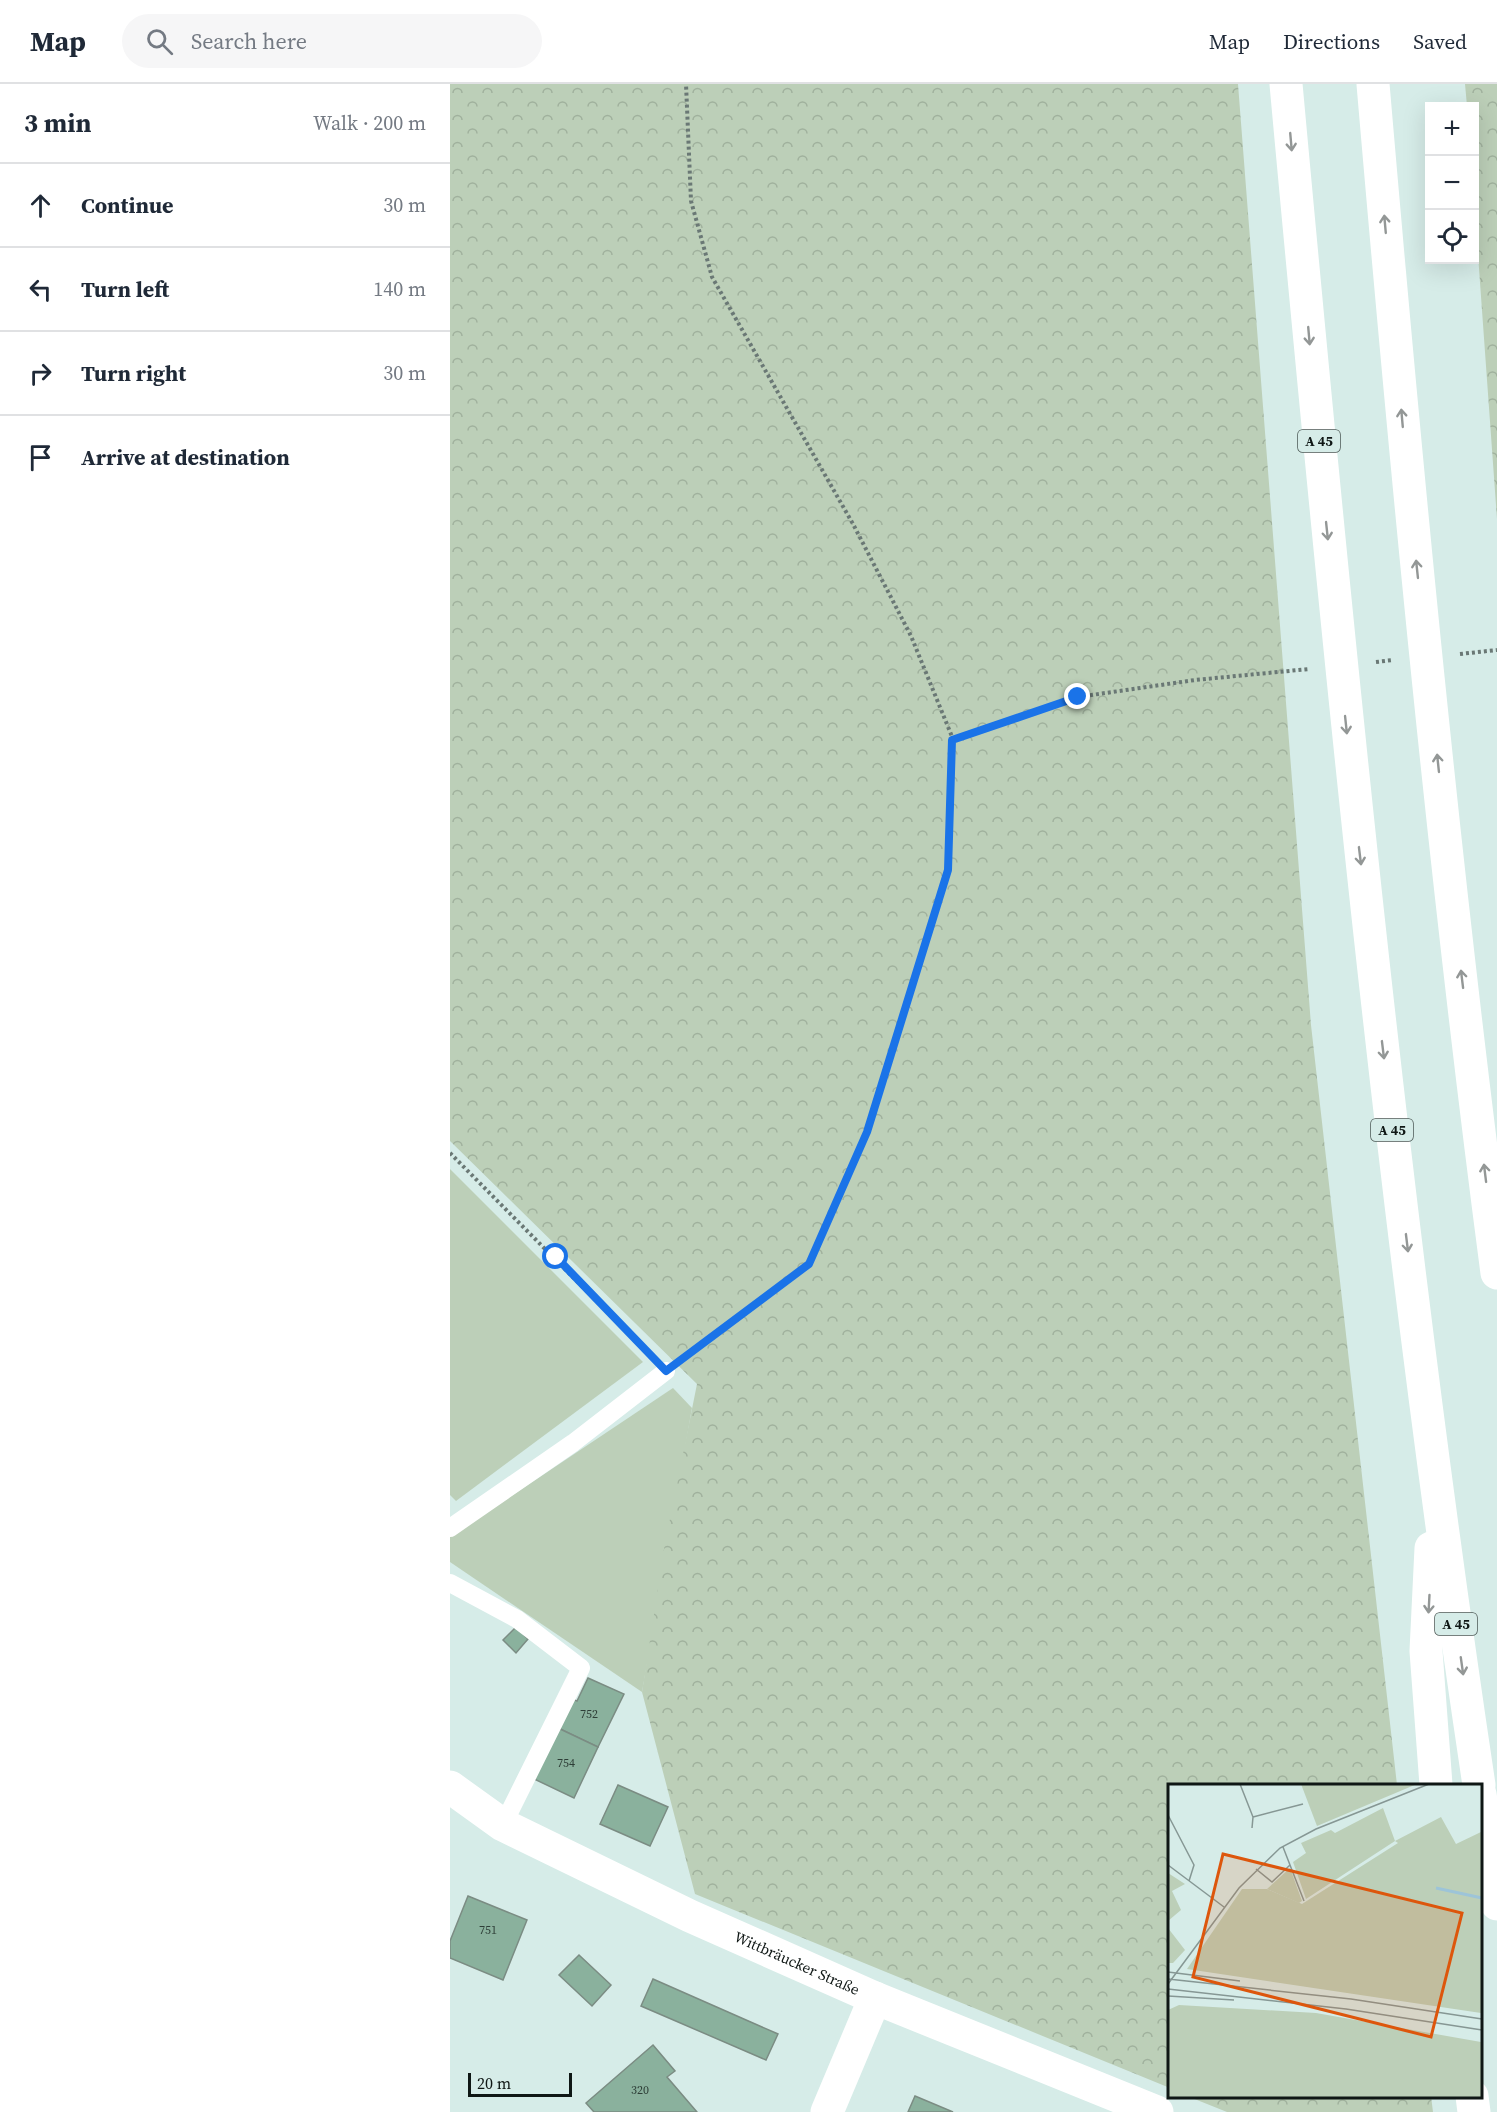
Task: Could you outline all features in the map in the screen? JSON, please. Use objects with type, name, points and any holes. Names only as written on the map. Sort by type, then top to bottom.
[{"type":"main road","name":"A 45","points":[[1286,84],[1353,798],[1435,1462],[1479,1784]]},
{"type":"main road","points":[[1373,84],[1408,489],[1497,1273]]},
{"type":"main road","points":[[1435,1462],[1426,1651],[1436,1784]]},
{"type":"main road","name":"Wittbräucker Straße","points":[[450,1788],[502,1825],[690,1916],[875,1998],[1157,2112]]},
{"type":"main road","points":[[1482,1807],[1497,1904]]},
{"type":"main road","points":[[827,2112],[875,1998]]},
{"type":"main road","points":[[1472,2097],[1474,2112]]},
{"type":"lane","points":[[450,1528],[573,1443],[666,1371]]},
{"type":"lane","points":[[450,1583],[517,1619],[581,1668],[502,1825]]},
{"type":"path","points":[[450,1153],[666,1371],[809,1264],[867,1132],[948,870],[952,740],[911,636],[853,524],[712,277],[691,201],[686,84]]},
{"type":"path","points":[[952,740],[1078,697],[1195,680]]},
{"type":"green space","points":[[450,84],[1238,84],[1311,1025],[1397,1784],[1168,1784],[1168,2087],[695,1894],[642,1692],[664,1549],[697,1384],[450,1141]]},
{"type":"green space","points":[[1465,84],[1497,84],[1497,519],[1479,264],[1479,102],[1467,102]]},
{"type":"green space","points":[[450,1169],[643,1362],[456,1501],[450,1495]]},
{"type":"green space","points":[[673,1388],[692,1408],[642,1692],[450,1562],[450,1537]]},
{"type":"green space","points":[[1190,2097],[1431,2097],[1433,2112],[1227,2112]]},
{"type":"building","points":[[516,1627],[528,1639],[516,1653],[503,1640]]},
{"type":"building","points":[[588,1678],[624,1694],[598,1747],[558,1728],[572,1699],[577,1701]]},
{"type":"building","points":[[558,1728],[598,1747],[574,1798],[534,1779]]},
{"type":"building","points":[[618,1785],[668,1807],[650,1846],[600,1824]]},
{"type":"building","points":[[468,1896],[527,1920],[503,1980],[450,1958],[450,1941]]},
{"type":"building","points":[[579,1955],[611,1985],[592,2006],[559,1975]]},
{"type":"building","points":[[653,1979],[778,2034],[766,2060],[641,2006]]},
{"type":"building","points":[[653,2045],[675,2071],[667,2077],[697,2112],[594,2112],[586,2103]]},
{"type":"building","points":[[915,2096],[953,2112],[908,2112]]},
{"type":"route","points":[[556,1257],[666,1371],[809,1264],[867,1132],[948,870],[952,740],[1078,697]]}]
